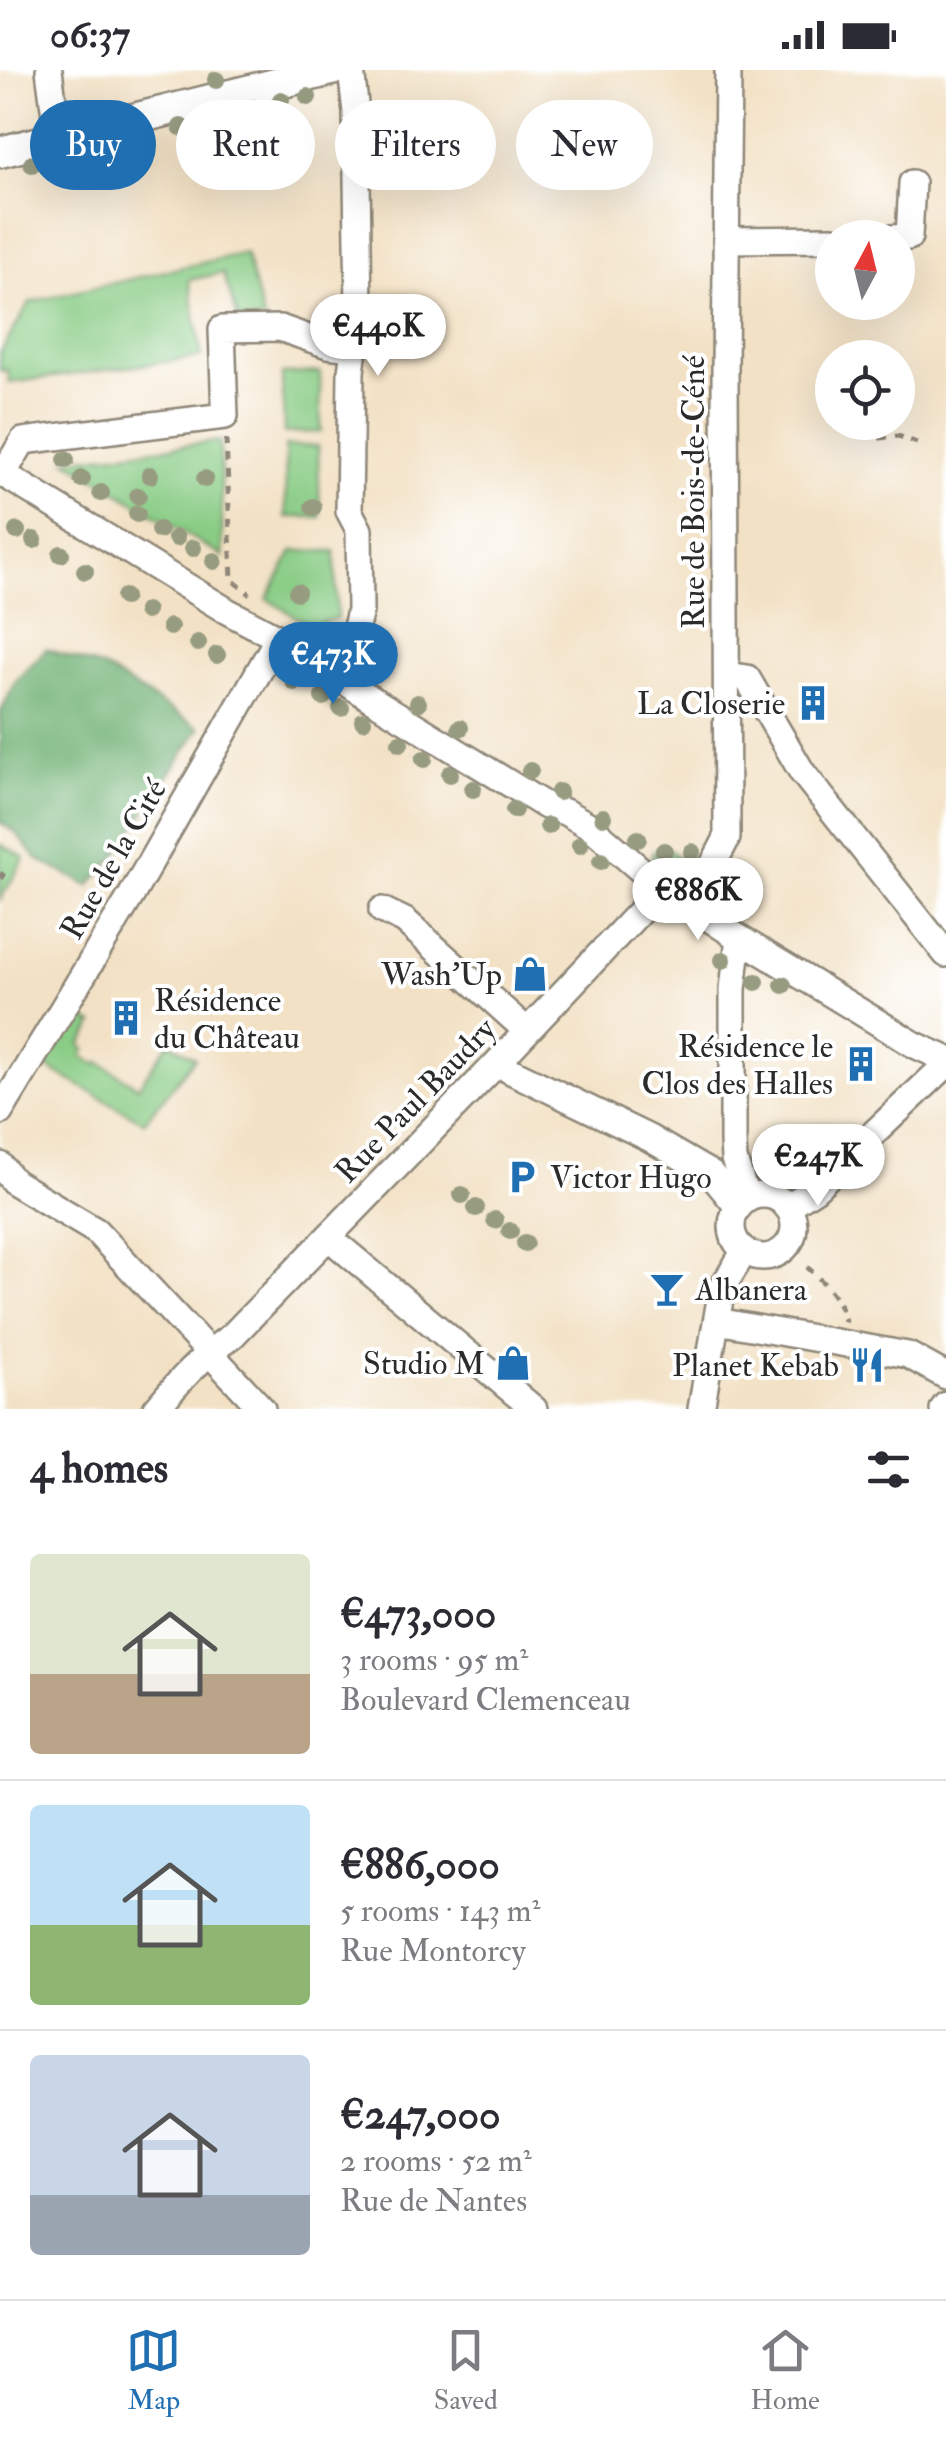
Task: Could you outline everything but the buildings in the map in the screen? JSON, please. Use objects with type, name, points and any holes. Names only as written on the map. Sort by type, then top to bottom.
[{"type":"main road","points":[[156,114],[332,70]]},
{"type":"main road","points":[[0,152],[30,145]]},
{"type":"street","points":[[49,70],[53,100]]},
{"type":"street","points":[[332,673],[360,610],[358,530],[350,511],[352,348],[359,310],[356,112],[351,70]]},
{"type":"street","name":"Rue de Bois-de-Céné","points":[[688,903],[727,838],[724,370],[728,70]]},
{"type":"street","points":[[911,220],[912,184]]},
{"type":"street","points":[[726,240],[815,239]]},
{"type":"street","points":[[352,348],[328,346],[280,328],[222,329],[224,416],[23,440],[1,473],[226,611],[268,632],[546,806],[590,826],[657,884],[946,1062],[816,1189],[787,1207]]},
{"type":"street","name":"Rue de la Cité","points":[[0,1112],[130,896],[268,632]]},
{"type":"street","points":[[728,675],[747,678],[802,772],[946,954]]},
{"type":"street","name":"Rue Paul Baudry","points":[[156,1409],[185,1374],[232,1336],[499,1061],[646,905],[657,884]]},
{"type":"street","points":[[382,910],[405,920],[527,1031]]},
{"type":"street","points":[[739,938],[732,989],[734,1159],[742,1204]]},
{"type":"street","points":[[499,1061],[711,1174],[742,1204]]},
{"type":"street","points":[[0,1165],[14,1182],[96,1231],[262,1409]]},
{"type":"street","points":[[755,1196],[773,1197],[787,1207],[794,1232],[785,1248],[770,1257],[744,1252],[732,1236],[733,1216],[742,1204],[755,1196]]},
{"type":"street","points":[[329,1236],[534,1409]]},
{"type":"street","points":[[702,1409],[722,1288],[744,1252]]},
{"type":"street","points":[[717,1320],[908,1355],[946,1376]]},
{"type":"path","points":[[224,416],[232,580],[268,607],[268,632]]},
{"type":"path","points":[[909,440],[917,443]]},
{"type":"path","points":[[807,1267],[828,1286],[844,1312],[845,1327]]},
{"type":"green space","points":[[245,253],[264,320],[239,321],[223,273],[189,280],[202,357],[9,383],[8,370],[0,371],[0,353],[30,302]]},
{"type":"green space","points":[[320,372],[321,432],[284,433],[282,374]]},
{"type":"green space","points":[[220,441],[223,557],[66,460]]},
{"type":"green space","points":[[285,446],[318,446],[320,517],[286,517]]},
{"type":"green space","points":[[293,551],[335,551],[337,618],[311,626],[267,599]]},
{"type":"green space","points":[[46,649],[103,668],[200,728],[115,857],[89,886],[37,859],[16,833],[0,822],[0,714],[15,682]]},
{"type":"green space","points":[[0,844],[25,858],[0,900]]},
{"type":"green space","points":[[662,845],[694,873],[675,877],[663,871],[653,862],[652,853]]},
{"type":"green space","points":[[78,1014],[94,1024],[81,1045],[86,1049],[82,1056],[138,1087],[169,1042],[195,1058],[144,1122],[45,1066]]},
{"type":"place","name":"La Closerie","points":[[813,703]]},
{"type":"place","name":"Wash'Up","points":[[530,974]]},
{"type":"place","name":"Résidence du Château","points":[[126,1018]]},
{"type":"place","name":"Résidence le Clos des Halles","points":[[861,1064]]},
{"type":"place","name":"Victor Hugo","points":[[522,1177]]},
{"type":"place","name":"Albanera","points":[[667,1289]]},
{"type":"place","name":"Studio M","points":[[513,1363]]},
{"type":"place","name":"Planet Kebab","points":[[867,1365]]}]
